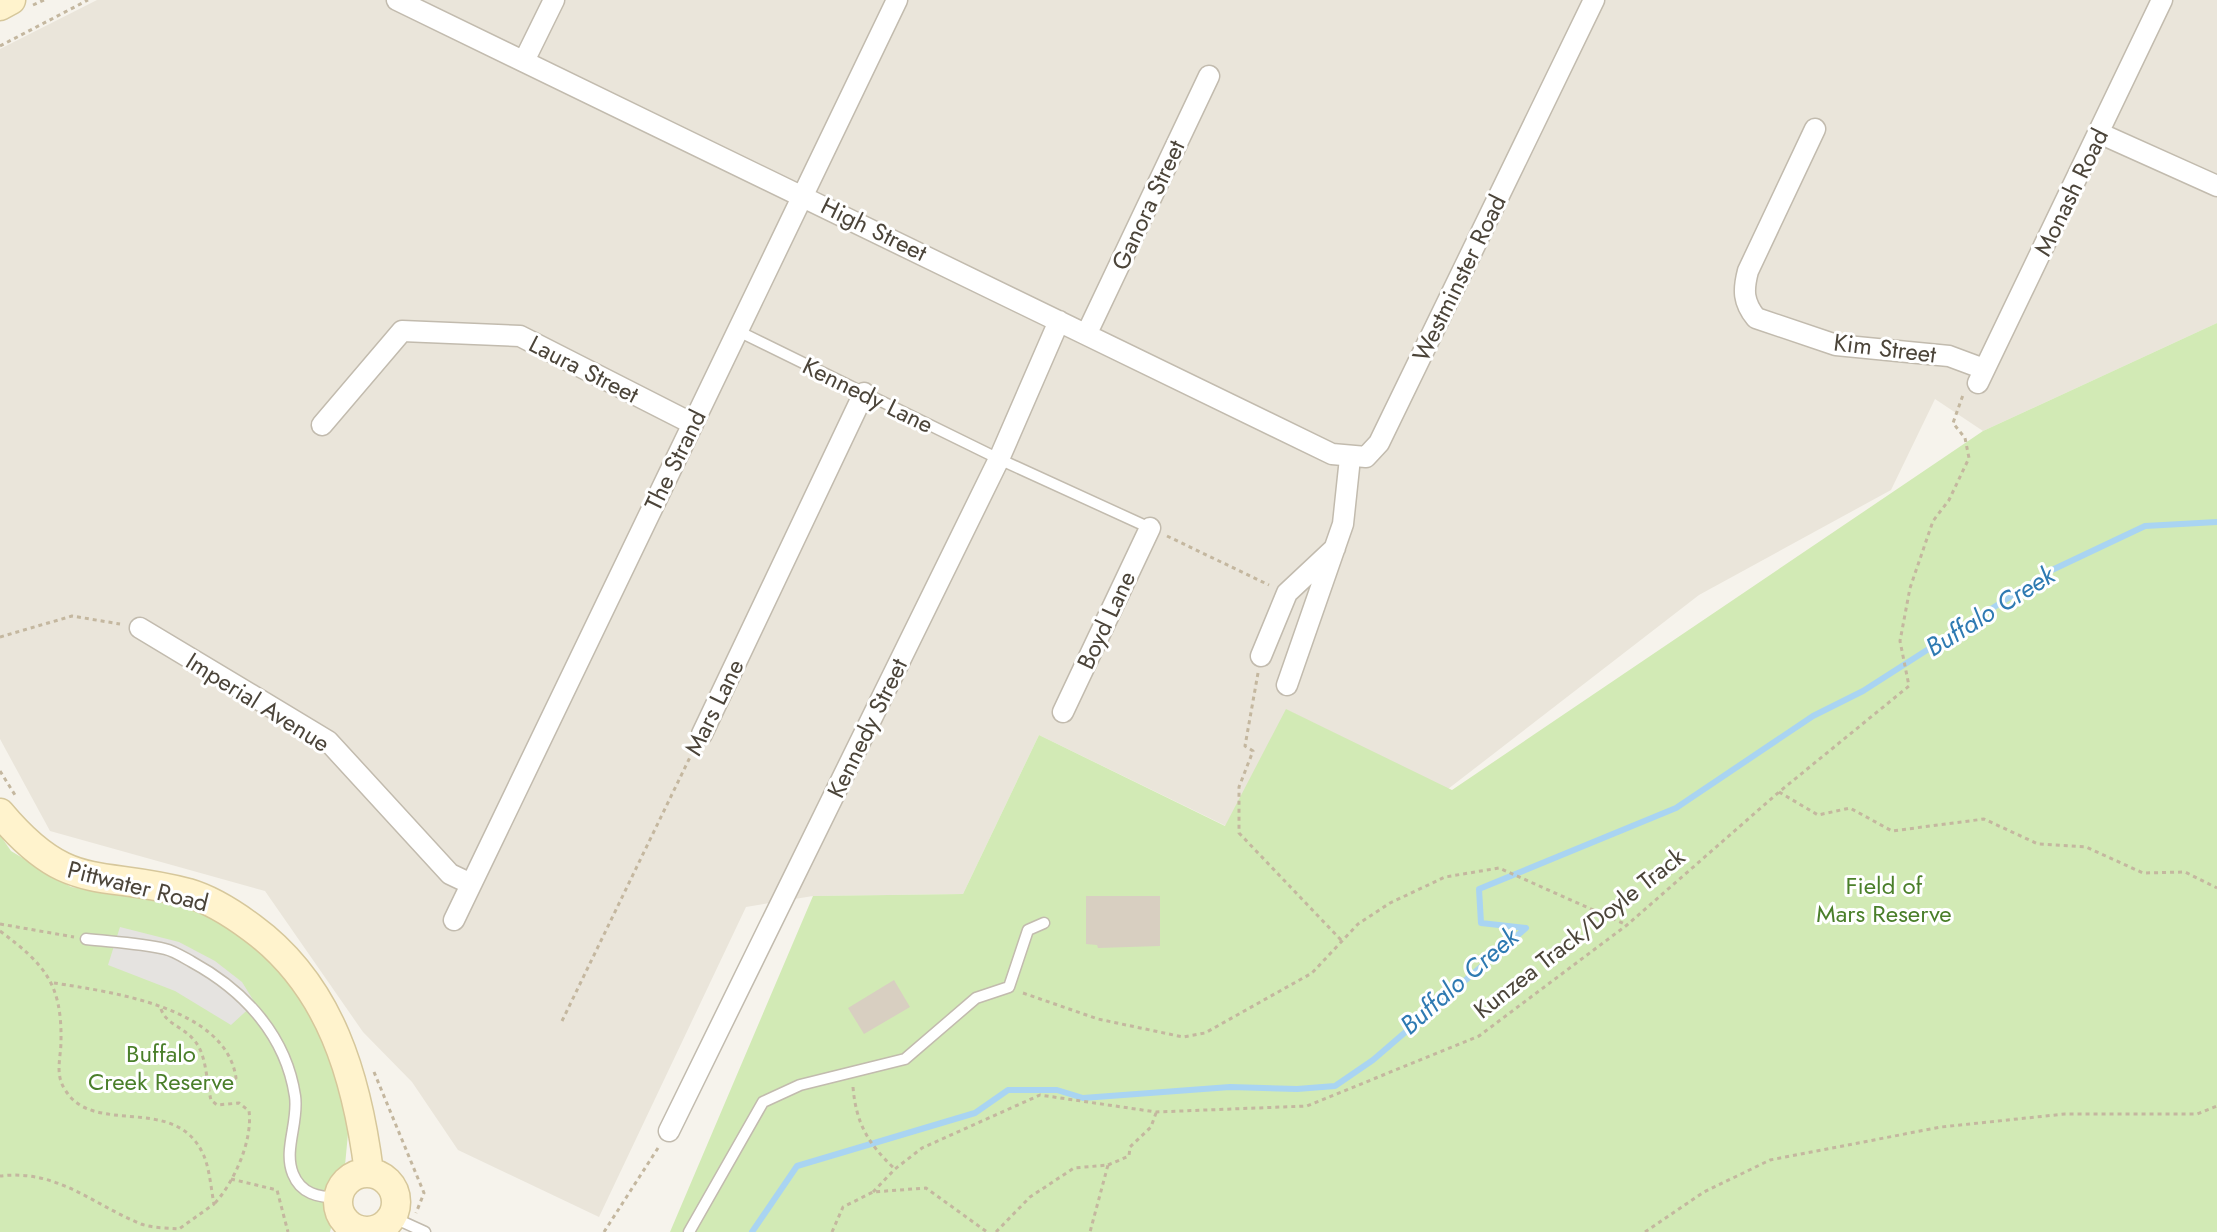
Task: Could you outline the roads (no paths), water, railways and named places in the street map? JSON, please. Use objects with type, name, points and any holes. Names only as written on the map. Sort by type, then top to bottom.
[{"type":"main road","points":[[0,6],[11,0]]},
{"type":"main road","name":"Pittwater Road","points":[[11,809],[35,850],[63,870],[188,893],[209,901],[229,911],[288,959],[321,1005],[345,1055],[358,1100],[369,1172]]},
{"type":"main road","points":[[369,1172],[391,1184],[397,1200],[383,1226],[361,1231],[343,1218],[345,1182],[369,1172]]},
{"type":"street","name":"High Street","points":[[397,0],[1332,454],[1350,458]]},
{"type":"street","points":[[524,61],[554,0]]},
{"type":"street","name":"The Strand","points":[[454,920],[897,0]]},
{"type":"street","name":"Westminster Road","points":[[1350,458],[1366,457],[1379,443],[1594,0]]},
{"type":"street","name":"Monash Road","points":[[1981,376],[2162,0]]},
{"type":"street","name":"Ganora Street","points":[[1087,333],[1209,76]]},
{"type":"street","name":"Kim Street","points":[[1815,129],[1748,271],[1744,289],[1747,307],[1756,318],[1836,345],[1949,356],[1981,376]]},
{"type":"street","points":[[2099,133],[2208,185],[2217,186]]},
{"type":"street","name":"Kennedy Street","points":[[669,1131],[999,459],[1059,321]]},
{"type":"street","name":"Laura Street","points":[[322,425],[402,331],[520,336],[693,424]]},
{"type":"street","name":"Mars Lane","points":[[702,734],[864,393]]},
{"type":"street","points":[[1287,685],[1343,524],[1350,458]]},
{"type":"street","name":"Boyd Lane","points":[[1063,712],[1150,528]]},
{"type":"street","points":[[1261,656],[1287,593],[1335,548]]},
{"type":"street","name":"Imperial Avenue","points":[[140,628],[328,741],[450,874],[471,884]]},
{"type":"lane","name":"Kennedy Lane","points":[[738,331],[999,459]]},
{"type":"lane","points":[[999,459],[1150,528]]},
{"type":"lane","points":[[689,1232],[763,1102],[800,1085],[852,1075],[905,1059],[976,998],[1009,987],[1028,930],[1044,923]]},
{"type":"lane","points":[[86,939],[168,949],[237,990],[273,1034],[291,1069],[297,1115],[289,1153],[291,1171],[299,1186],[343,1218]]},
{"type":"lane","points":[[383,1226],[425,1232]]},
{"type":"waterway","name":"Buffalo Creek","points":[[752,1232],[797,1166],[975,1113],[1008,1090],[1057,1090],[1083,1098],[1230,1087],[1297,1089],[1335,1086],[1373,1060],[1526,928],[1481,923],[1479,889],[1676,808],[1813,716],[1863,691],[2052,570],[2145,526],[2217,522]]},
{"type":"park label","name":"Field of Mars Reserve","points":[[1884,899]]},
{"type":"park label","name":"Buffalo Creek Reserve","points":[[161,1067]]}]
